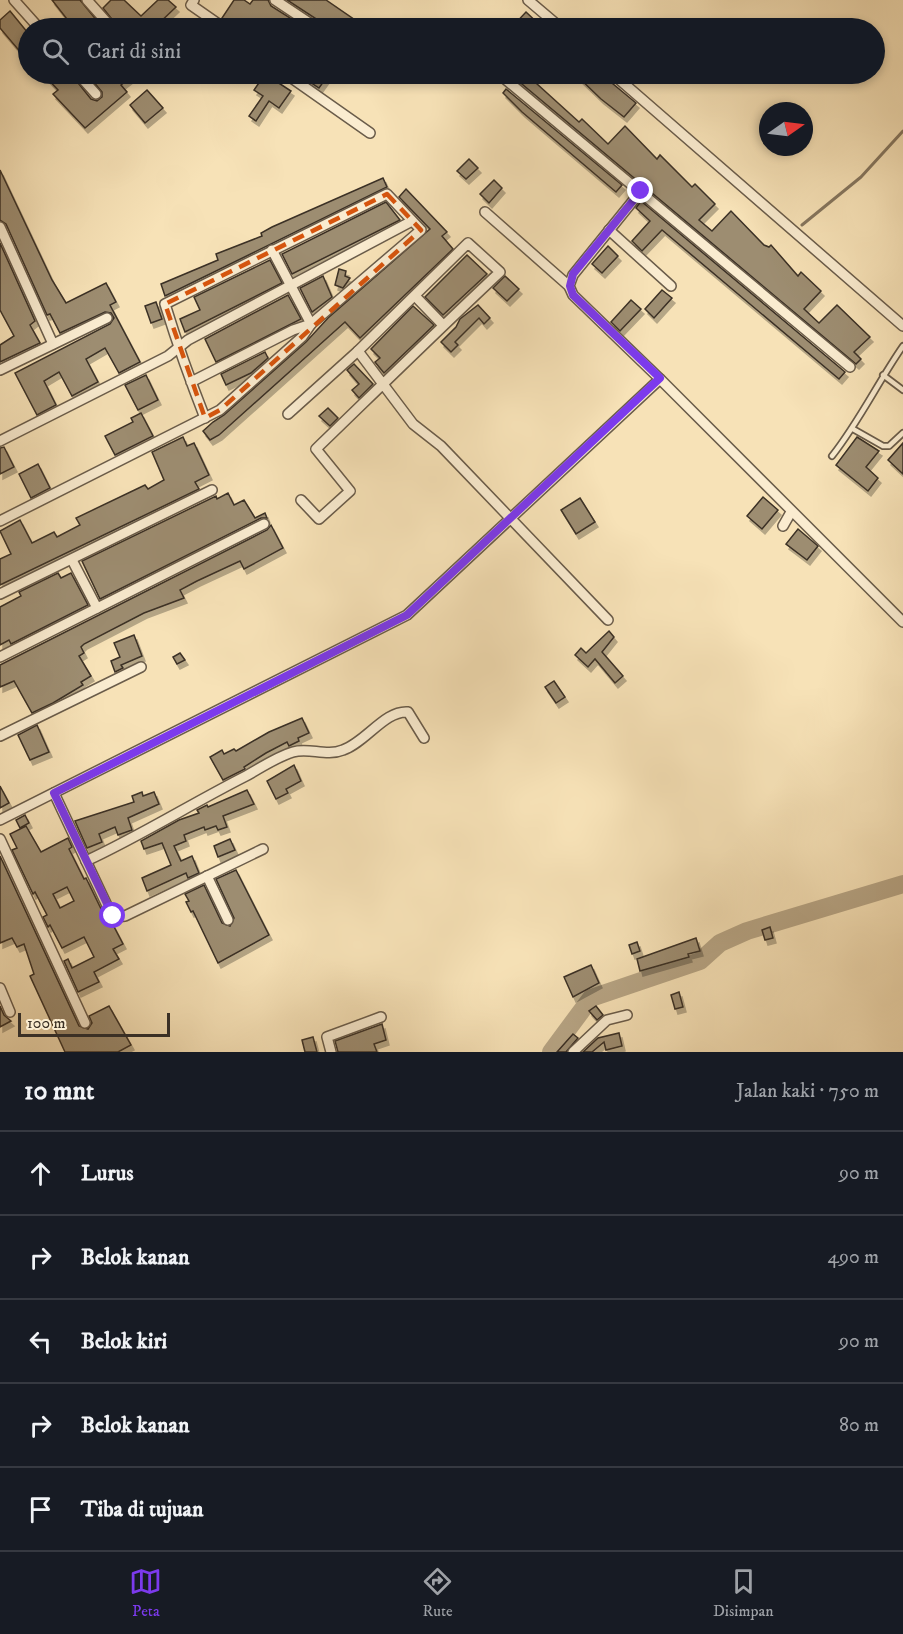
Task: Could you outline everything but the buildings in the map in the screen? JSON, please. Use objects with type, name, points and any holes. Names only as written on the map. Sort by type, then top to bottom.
[{"type":"street","points":[[14,0],[30,18]]},
{"type":"street","points":[[87,0],[103,18]]},
{"type":"street","points":[[275,0],[302,18]]},
{"type":"street","points":[[528,0],[549,18]]},
{"type":"street","points":[[190,2],[211,18]]},
{"type":"street","points":[[87,84],[96,93]]},
{"type":"street","points":[[300,84],[370,133]]},
{"type":"street","points":[[512,84],[850,368]]},
{"type":"street","points":[[625,84],[903,326]]},
{"type":"street","points":[[570,286],[573,274],[641,191]]},
{"type":"street","points":[[0,521],[220,411],[302,337],[311,324],[421,230],[387,194],[165,304],[178,349],[205,418]]},
{"type":"street","points":[[485,212],[570,286],[573,295],[660,378],[903,622]]},
{"type":"street","points":[[0,441],[168,356],[188,340],[412,220]]},
{"type":"street","points":[[0,227],[53,344]]},
{"type":"street","points":[[609,230],[670,286]]},
{"type":"street","points":[[288,414],[358,351],[468,243],[500,272],[442,325],[316,449],[351,490],[319,519],[301,500]]},
{"type":"street","points":[[272,250],[311,324]]},
{"type":"street","points":[[415,296],[442,325]]},
{"type":"street","points":[[0,370],[107,318]]},
{"type":"street","points":[[191,382],[292,330],[311,324]]},
{"type":"street","points":[[358,351],[413,424],[441,446],[608,620]]},
{"type":"street","points":[[0,820],[403,618],[660,378]]},
{"type":"street","points":[[0,594],[212,490]]},
{"type":"street","points":[[783,526],[791,512]]},
{"type":"street","points":[[0,657],[264,524]]},
{"type":"street","points":[[72,560],[97,609]]},
{"type":"street","points":[[0,736],[141,667]]},
{"type":"street","points":[[86,861],[125,843],[160,821],[292,752],[326,754],[343,750],[356,743],[394,713],[408,712],[424,738]]},
{"type":"street","points":[[54,793],[111,914],[116,917],[125,916],[263,849]]},
{"type":"street","points":[[0,839],[85,1023]]},
{"type":"street","points":[[207,876],[228,920]]},
{"type":"street","points":[[0,988],[10,1012]]},
{"type":"street","points":[[573,1052],[607,1020],[627,1015]]},
{"type":"street","points":[[331,1052],[327,1037],[381,1017]]},
{"type":"lane","points":[[832,456],[853,429],[862,408],[903,346]]},
{"type":"lane","points":[[883,375],[903,390]]},
{"type":"lane","points":[[853,429],[883,446],[889,446],[903,433]]},
{"type":"highlighted area","points":[[387,194],[421,230],[220,410],[205,418],[165,304]]},
{"type":"waterway","points":[[802,225],[861,177],[903,131]]},
{"type":"waterway","points":[[551,1052],[591,998],[700,961],[720,943],[747,931],[903,884]]},
{"type":"route","points":[[113,916],[54,793],[378,632],[407,615],[423,603],[660,378],[570,290],[573,274],[641,191]]}]
